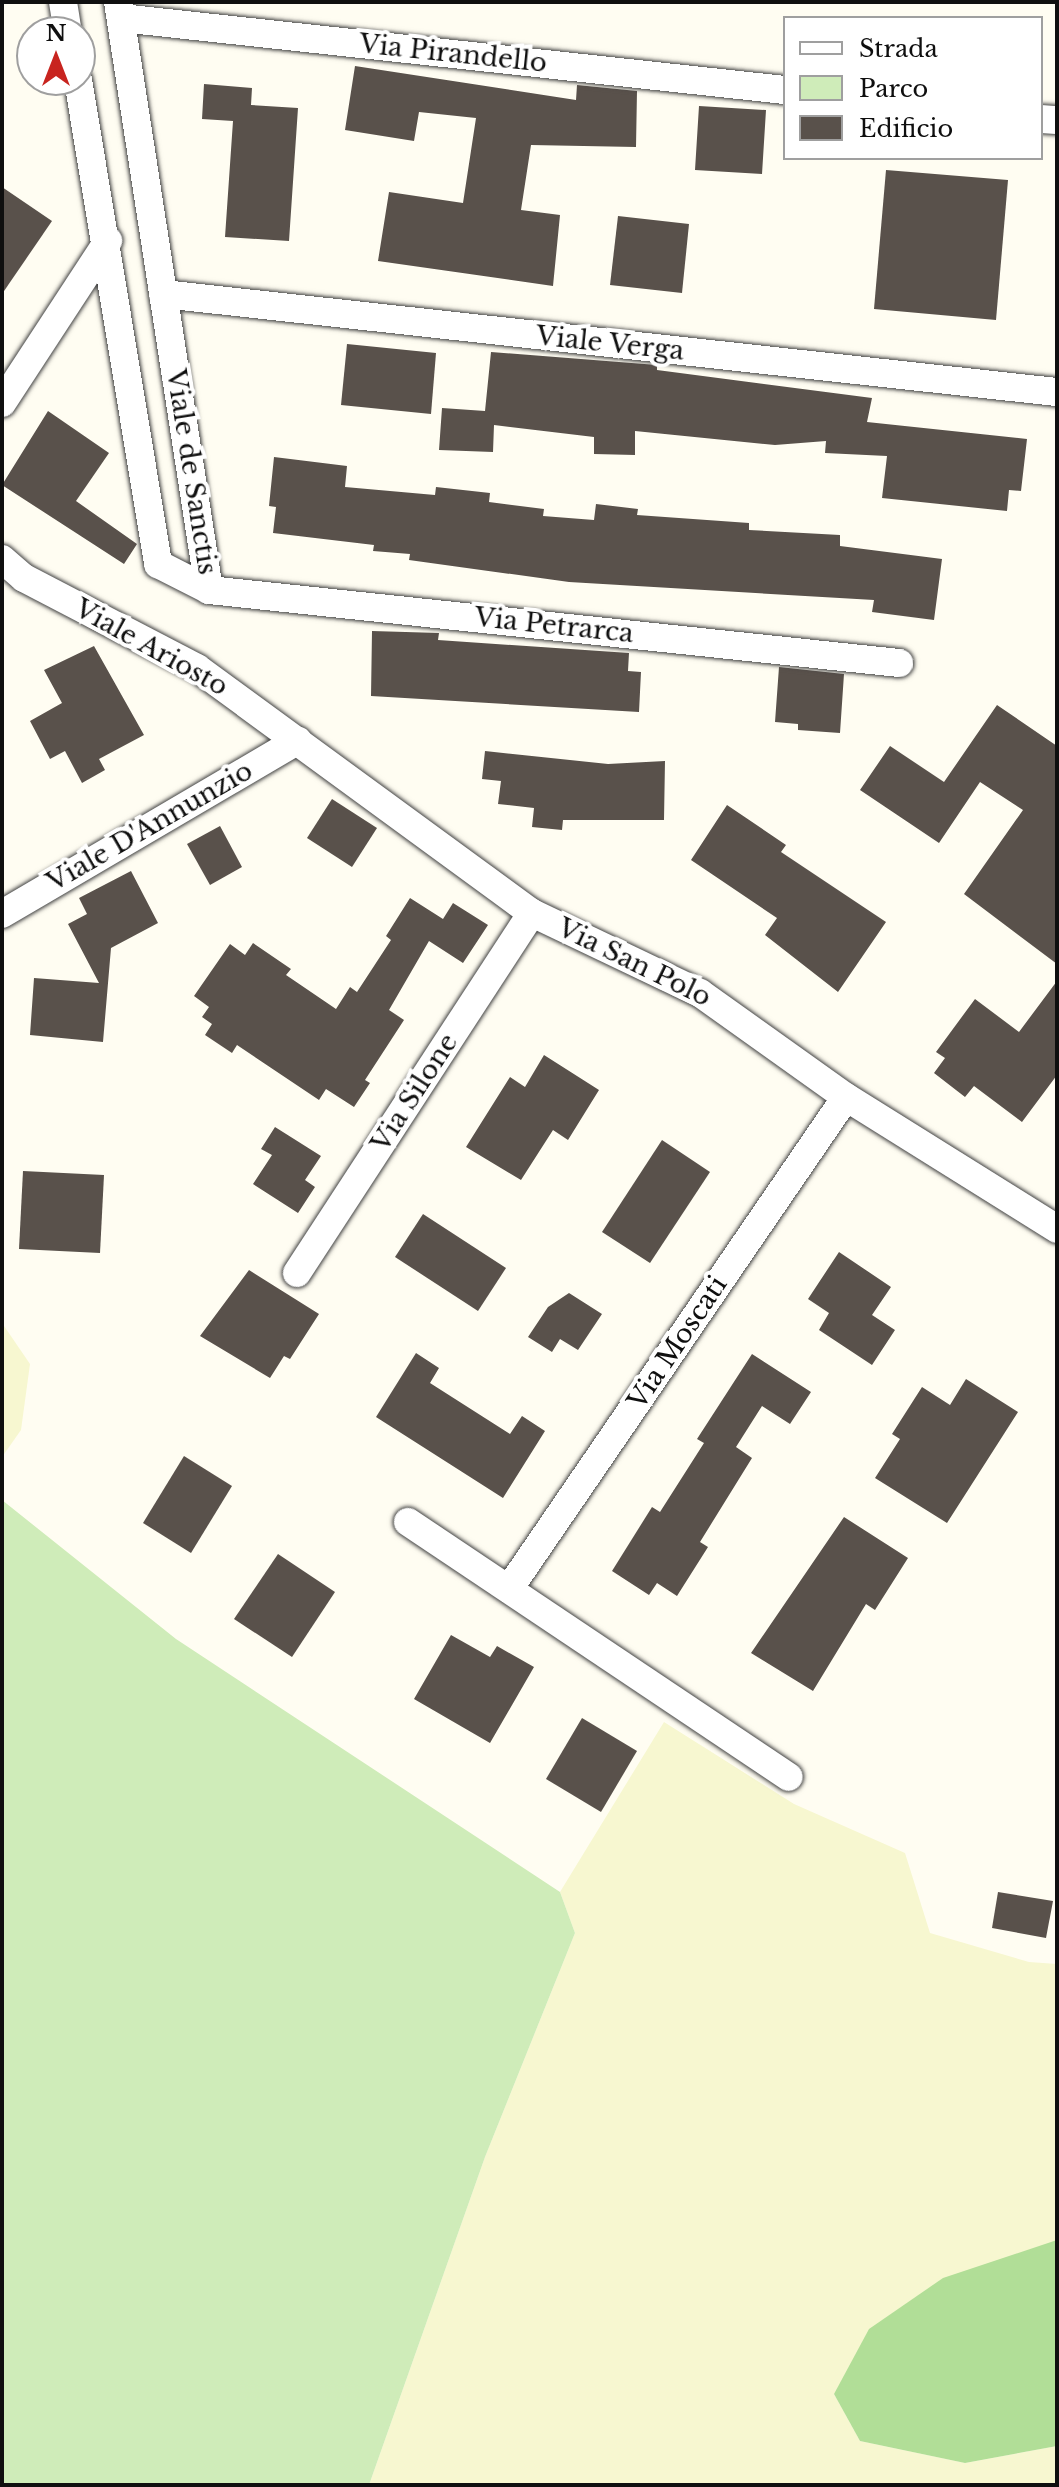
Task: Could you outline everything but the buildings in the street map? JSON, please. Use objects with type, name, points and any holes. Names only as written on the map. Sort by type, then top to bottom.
[{"type":"street","name":"Via Pirandello","points":[[119,10],[783,90]]},
{"type":"street","name":"Viale de Sanctis","points":[[119,10],[209,590]]},
{"type":"street","name":"Viale de Sanctis","points":[[81,96],[108,241],[158,564],[209,590]]},
{"type":"street","points":[[2,403],[108,241]]},
{"type":"street","name":"Viale Verga","points":[[163,294],[1057,392]]},
{"type":"street","name":"Viale Ariosto","points":[[2,559],[24,578],[197,668],[298,740]]},
{"type":"street","name":"Via Petrarca","points":[[209,590],[899,663]]},
{"type":"street","name":"Via San Polo","points":[[298,740],[532,913],[676,978],[846,1097],[1057,1229]]},
{"type":"street","name":"Viale D'Annunzio","points":[[2,914],[298,740]]},
{"type":"street","name":"Via Silone","points":[[297,1273],[532,913]]},
{"type":"street","name":"Via Moscati","points":[[509,1589],[846,1097]]},
{"type":"street","points":[[408,1522],[789,1777]]},
{"type":"green space","points":[[2,1323],[30,1364],[21,1430],[2,1457]]},
{"type":"green space","points":[[2,1500],[176,1639],[560,1892],[575,1933],[485,2157],[369,2485],[2,2485]]},
{"type":"green space","points":[[664,1722],[794,1804],[905,1853],[930,1933],[1029,1962],[1057,1964],[1057,2240],[834,2394],[860,2441],[965,2463],[1057,2446],[1057,2485],[369,2485],[485,2157],[575,1933],[560,1892]]},
{"type":"green space","points":[[1057,2240],[1057,2446],[965,2463],[860,2441],[834,2394],[869,2329],[943,2278]]}]
